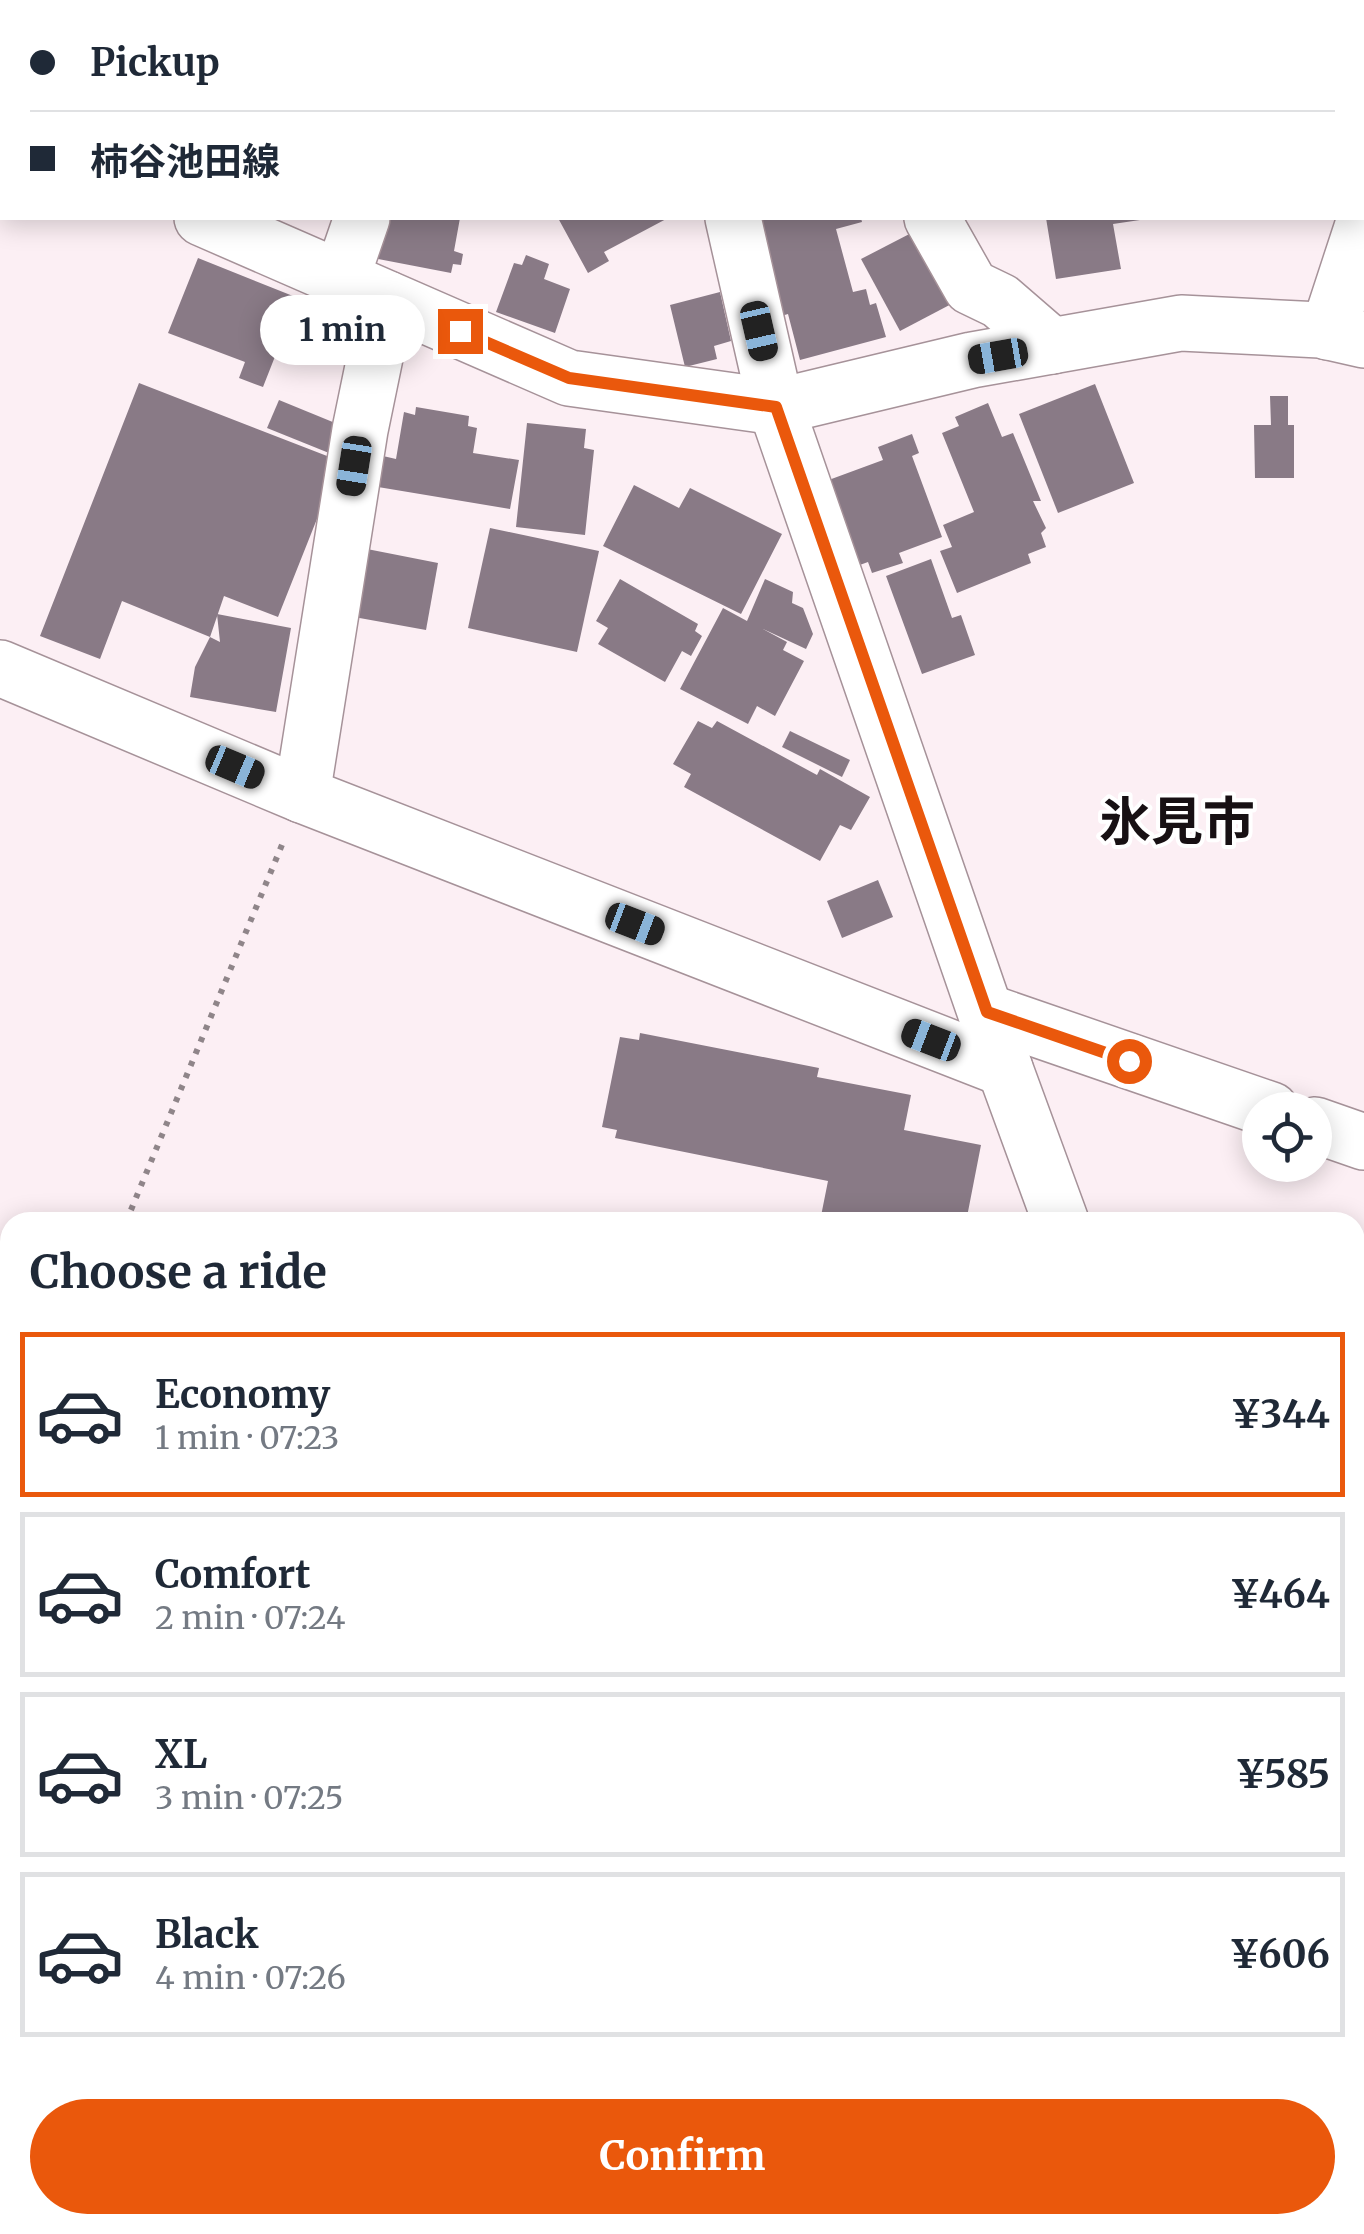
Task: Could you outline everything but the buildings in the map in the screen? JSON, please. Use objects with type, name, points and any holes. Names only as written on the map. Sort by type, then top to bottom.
[{"type":"street","points":[[207,220],[569,378],[776,407],[972,360],[1181,323],[1346,336],[1364,222]]},
{"type":"street","points":[[302,795],[360,430],[362,220]]},
{"type":"street","points":[[734,220],[776,407],[1057,1212]]},
{"type":"street","points":[[933,220],[971,287],[1000,301],[1052,346]]},
{"type":"street","points":[[0,668],[302,795],[1005,1068]]},
{"type":"street","points":[[987,1012],[1242,1100]]},
{"type":"street","points":[[1332,1131],[1364,1142]]},
{"type":"path","points":[[130,1212],[302,795]]},
{"type":"district","name":"氷見市","points":[[1177,822]]},
{"type":"route","points":[[460,331],[569,378],[776,407],[987,1012],[1129,1061]]}]
